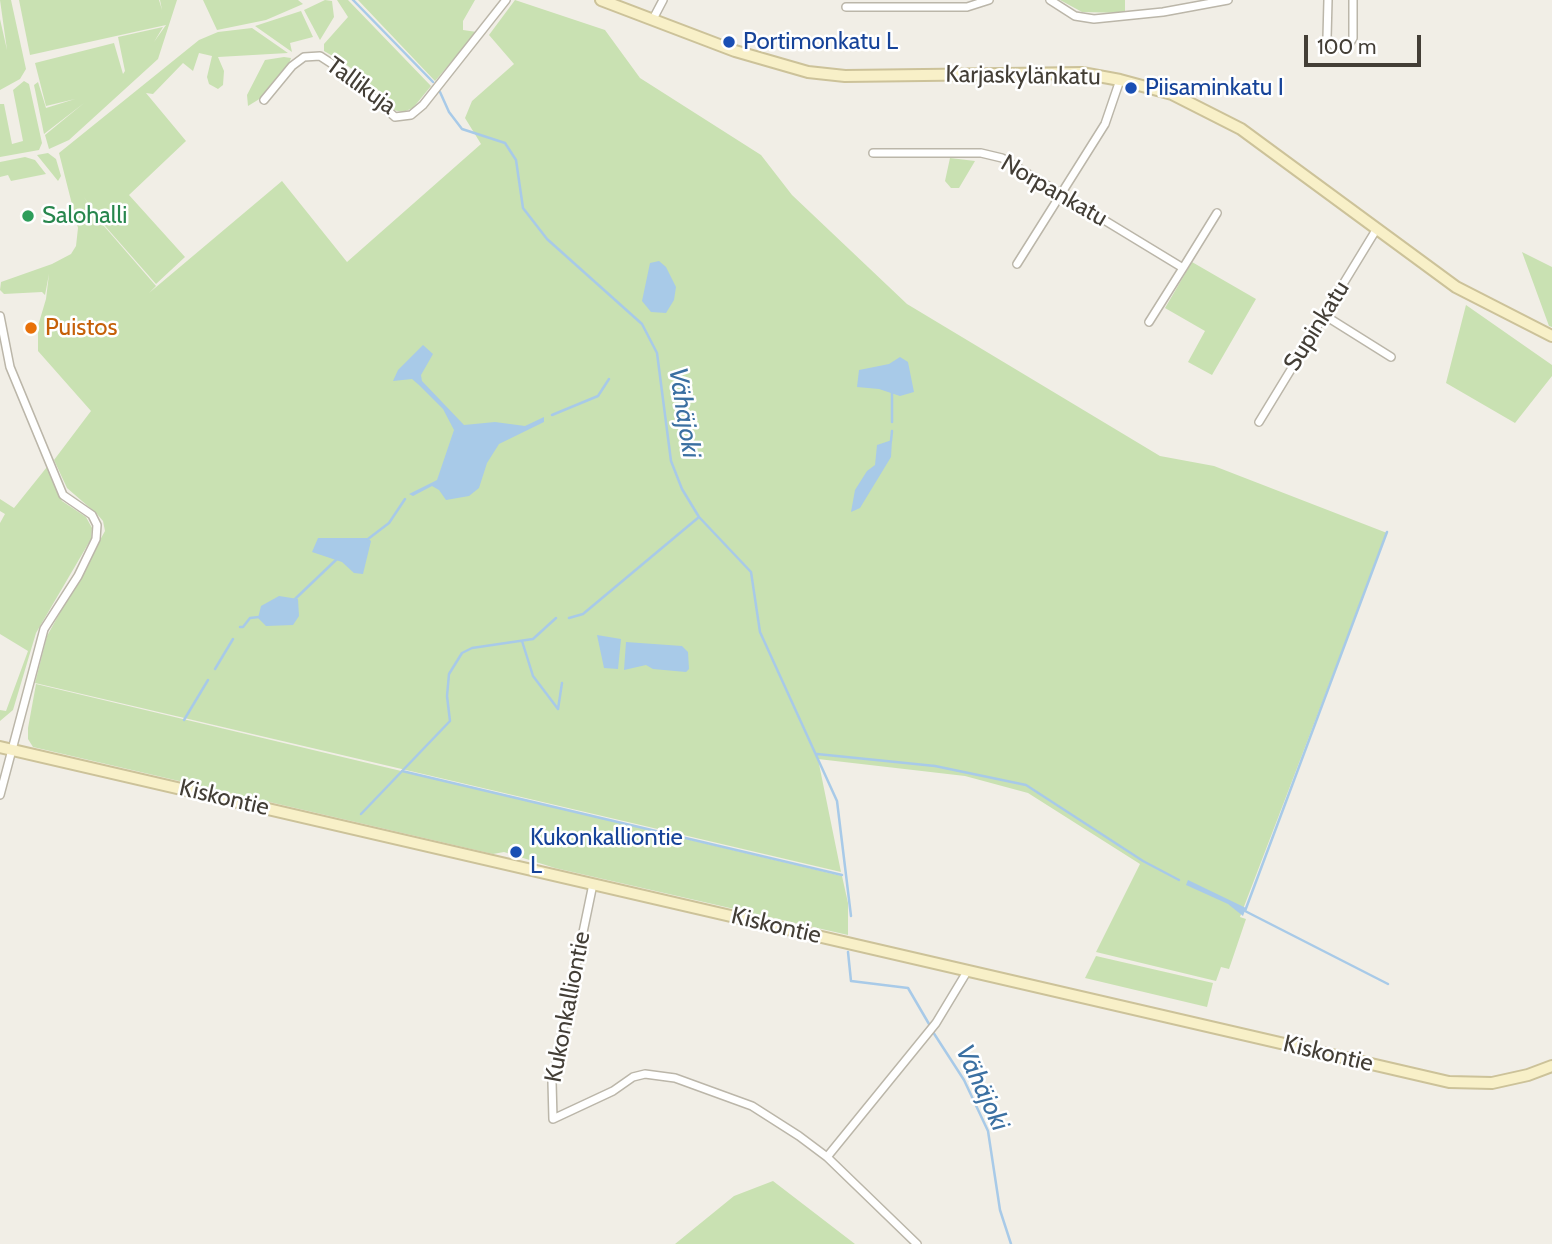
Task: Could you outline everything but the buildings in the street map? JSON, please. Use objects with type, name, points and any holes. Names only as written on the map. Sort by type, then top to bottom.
[{"type":"main road","name":"Karjaskylänkatu","points":[[601,0],[775,65],[808,72],[845,76],[1074,73],[1120,80],[1183,99],[1241,129],[1456,287],[1552,336]]},
{"type":"main road","name":"Kiskontie","points":[[5,748],[1449,1082],[1492,1083],[1528,1075],[1552,1066]]},
{"type":"street","name":"Tallikuja","points":[[264,100],[292,66],[304,57],[320,56],[340,69],[395,117],[411,115],[423,105],[506,0]]},
{"type":"street","points":[[653,19],[663,0]]},
{"type":"street","points":[[846,7],[967,7],[989,0]]},
{"type":"street","points":[[1050,0],[1079,17],[1121,17],[1228,0]]},
{"type":"street","points":[[1328,0],[1327,38],[1335,47],[1347,48],[1353,38],[1353,0]]},
{"type":"street","points":[[1017,264],[1105,124],[1120,80]]},
{"type":"street","name":"Norpankatu","points":[[873,153],[992,155],[1002,158],[1183,268]]},
{"type":"street","points":[[1149,322],[1217,213]]},
{"type":"street","name":"Supinkatu","points":[[1259,422],[1376,230]]},
{"type":"street","points":[[1324,315],[1391,357]]},
{"type":"street","points":[[0,316],[10,366],[63,495],[92,516],[97,525],[96,538],[78,576],[44,629],[5,748],[0,795]]},
{"type":"street","name":"Kukonkalliontie","points":[[593,884],[552,1082],[553,1119],[613,1091],[633,1077],[661,1075],[752,1106],[827,1157],[917,1244]]},
{"type":"street","points":[[827,1157],[936,1023],[968,970]]},
{"type":"green space","points":[[0,0],[11,0],[26,69],[20,79],[0,90],[0,19],[7,50]]},
{"type":"green space","points":[[19,0],[159,0],[162,10],[160,0],[177,0],[158,59],[69,140],[49,149],[45,135],[84,103],[44,134],[34,85],[38,82],[46,108],[75,99],[46,106],[35,63],[114,43],[123,74],[125,71],[118,37],[163,27],[154,42],[166,25],[30,55]]},
{"type":"green space","points":[[203,0],[298,0],[303,4],[266,20],[217,30]]},
{"type":"green space","points":[[325,0],[332,1],[334,17],[320,40],[304,10]]},
{"type":"green space","points":[[337,0],[348,0],[431,86],[413,108],[403,112],[393,110],[380,100],[384,95],[343,62],[324,51],[324,44],[348,17]]},
{"type":"green space","points":[[358,0],[475,0],[463,21],[463,30],[477,32],[435,81]]},
{"type":"green space","points":[[515,0],[605,30],[640,78],[761,155],[792,195],[907,304],[1160,456],[1214,466],[1387,533],[1240,917],[1246,919],[1229,969],[1221,967],[1216,981],[1096,952],[1140,864],[1028,793],[965,776],[818,759],[841,872],[35,683],[47,636],[105,531],[103,521],[97,514],[67,488],[54,460],[91,411],[38,351],[38,326],[46,299],[49,274],[45,295],[42,292],[4,294],[0,290],[1,282],[52,264],[71,254],[76,246],[78,228],[59,153],[199,40],[218,32],[252,28],[288,53],[218,57],[224,71],[223,85],[218,89],[209,84],[207,77],[212,56],[199,53],[193,71],[183,63],[153,94],[146,93],[186,141],[129,195],[185,257],[156,284],[98,218],[84,197],[97,218],[156,286],[149,293],[282,181],[347,262],[481,144],[465,118],[472,101],[514,64],[489,35]]},
{"type":"green space","points":[[1060,0],[1125,0],[1125,13],[1082,12]]},
{"type":"green space","points":[[301,11],[313,37],[290,43],[292,52],[255,26]]},
{"type":"green space","points":[[291,58],[289,64],[261,98],[248,106],[247,95],[265,60]]},
{"type":"green space","points":[[24,81],[29,84],[42,143],[39,150],[0,157],[0,104],[4,104],[12,144],[23,141],[13,90]]},
{"type":"green space","points":[[48,153],[56,159],[61,176],[58,181],[37,155]]},
{"type":"green space","points":[[25,157],[35,160],[46,174],[11,181],[8,175],[0,177],[0,162]]},
{"type":"green space","points":[[950,158],[975,161],[959,188],[951,188],[945,181]]},
{"type":"green space","points":[[1522,252],[1552,267],[1552,327],[1549,326]]},
{"type":"green space","points":[[1192,262],[1256,299],[1212,375],[1188,362],[1205,331],[1165,308]]},
{"type":"green space","points":[[1466,305],[1552,365],[1552,376],[1515,423],[1446,383]]},
{"type":"green space","points":[[47,467],[62,501],[86,517],[92,528],[91,539],[36,633],[13,710],[0,721],[0,710],[6,711],[28,651],[0,634],[0,523],[5,514],[0,511],[0,499],[14,508]]},
{"type":"green space","points":[[36,684],[842,876],[848,903],[848,935],[555,868],[504,852],[493,854],[33,747],[28,739],[28,728]]},
{"type":"green space","points":[[1096,956],[1213,983],[1207,1007],[1085,978]]},
{"type":"green space","points":[[773,1181],[855,1244],[675,1244],[734,1196]]},
{"type":"water","points":[[659,261],[666,267],[676,287],[674,300],[666,313],[651,312],[642,301],[650,263]]},
{"type":"water","points":[[423,345],[433,354],[421,375],[422,381],[464,425],[495,422],[525,426],[544,417],[544,422],[499,444],[487,463],[479,488],[469,496],[446,500],[439,490],[432,486],[413,496],[409,494],[437,480],[454,430],[443,409],[412,379],[393,381],[398,370]]},
{"type":"water","points":[[900,357],[908,362],[914,392],[900,396],[879,389],[857,387],[859,370],[889,364]]},
{"type":"water","points":[[892,440],[891,457],[860,508],[851,512],[855,490],[867,471],[875,465],[877,445]]},
{"type":"water","points":[[318,538],[367,538],[371,541],[363,574],[354,573],[342,562],[312,552]]},
{"type":"water","points":[[279,596],[298,599],[299,616],[293,625],[266,626],[258,618],[261,606]]},
{"type":"water","points":[[597,635],[621,639],[618,669],[604,668]]},
{"type":"water","points":[[626,642],[682,646],[688,652],[689,669],[686,672],[653,669],[646,665],[624,670]]},
{"type":"water","points":[[1188,880],[1246,908],[1243,916],[1228,904],[1186,885]]},
{"type":"waterway","name":"Vähäjoki","points":[[353,0],[433,82]]},
{"type":"waterway","name":"Vähäjoki","points":[[440,92],[449,112],[462,129],[505,143],[516,160],[523,208],[547,239],[642,324],[657,353],[671,461],[682,489],[699,517],[751,572],[760,632],[837,801],[851,916]]},
{"type":"waterway","points":[[552,415],[598,396],[609,379]]},
{"type":"waterway","points":[[892,393],[892,422]]},
{"type":"waterway","points":[[891,441],[892,431]]},
{"type":"waterway","points":[[368,539],[389,523],[405,499]]},
{"type":"waterway","points":[[569,618],[583,614],[699,517]]},
{"type":"waterway","points":[[1387,532],[1245,911],[1388,984]]},
{"type":"waterway","points":[[295,599],[338,558]]},
{"type":"waterway","points":[[240,627],[250,618],[259,617]]},
{"type":"waterway","points":[[361,814],[450,721],[447,696],[449,674],[462,653],[472,648],[533,639],[556,618]]},
{"type":"waterway","points":[[215,669],[233,639]]},
{"type":"waterway","points":[[522,641],[533,676],[558,709],[562,683]]},
{"type":"waterway","points":[[184,720],[208,680]]},
{"type":"waterway","points":[[817,754],[935,766],[1026,785],[1143,861],[1179,880]]},
{"type":"waterway","points":[[402,771],[842,875]]},
{"type":"waterway","name":"Vähäjoki","points":[[848,952],[851,981],[908,988],[929,1024]]},
{"type":"waterway","name":"Vähäjoki","points":[[933,1032],[964,1080],[988,1131],[1000,1210],[1011,1244]]},
{"type":"place","name":"Portimonkatu L","points":[[729,42]]},
{"type":"place","name":"Piisaminkatu I","points":[[1131,88]]},
{"type":"place","name":"Salohalli","points":[[28,216]]},
{"type":"place","name":"Puistos","points":[[31,328]]},
{"type":"place","name":"Kukonkalliontie L","points":[[516,852]]}]
